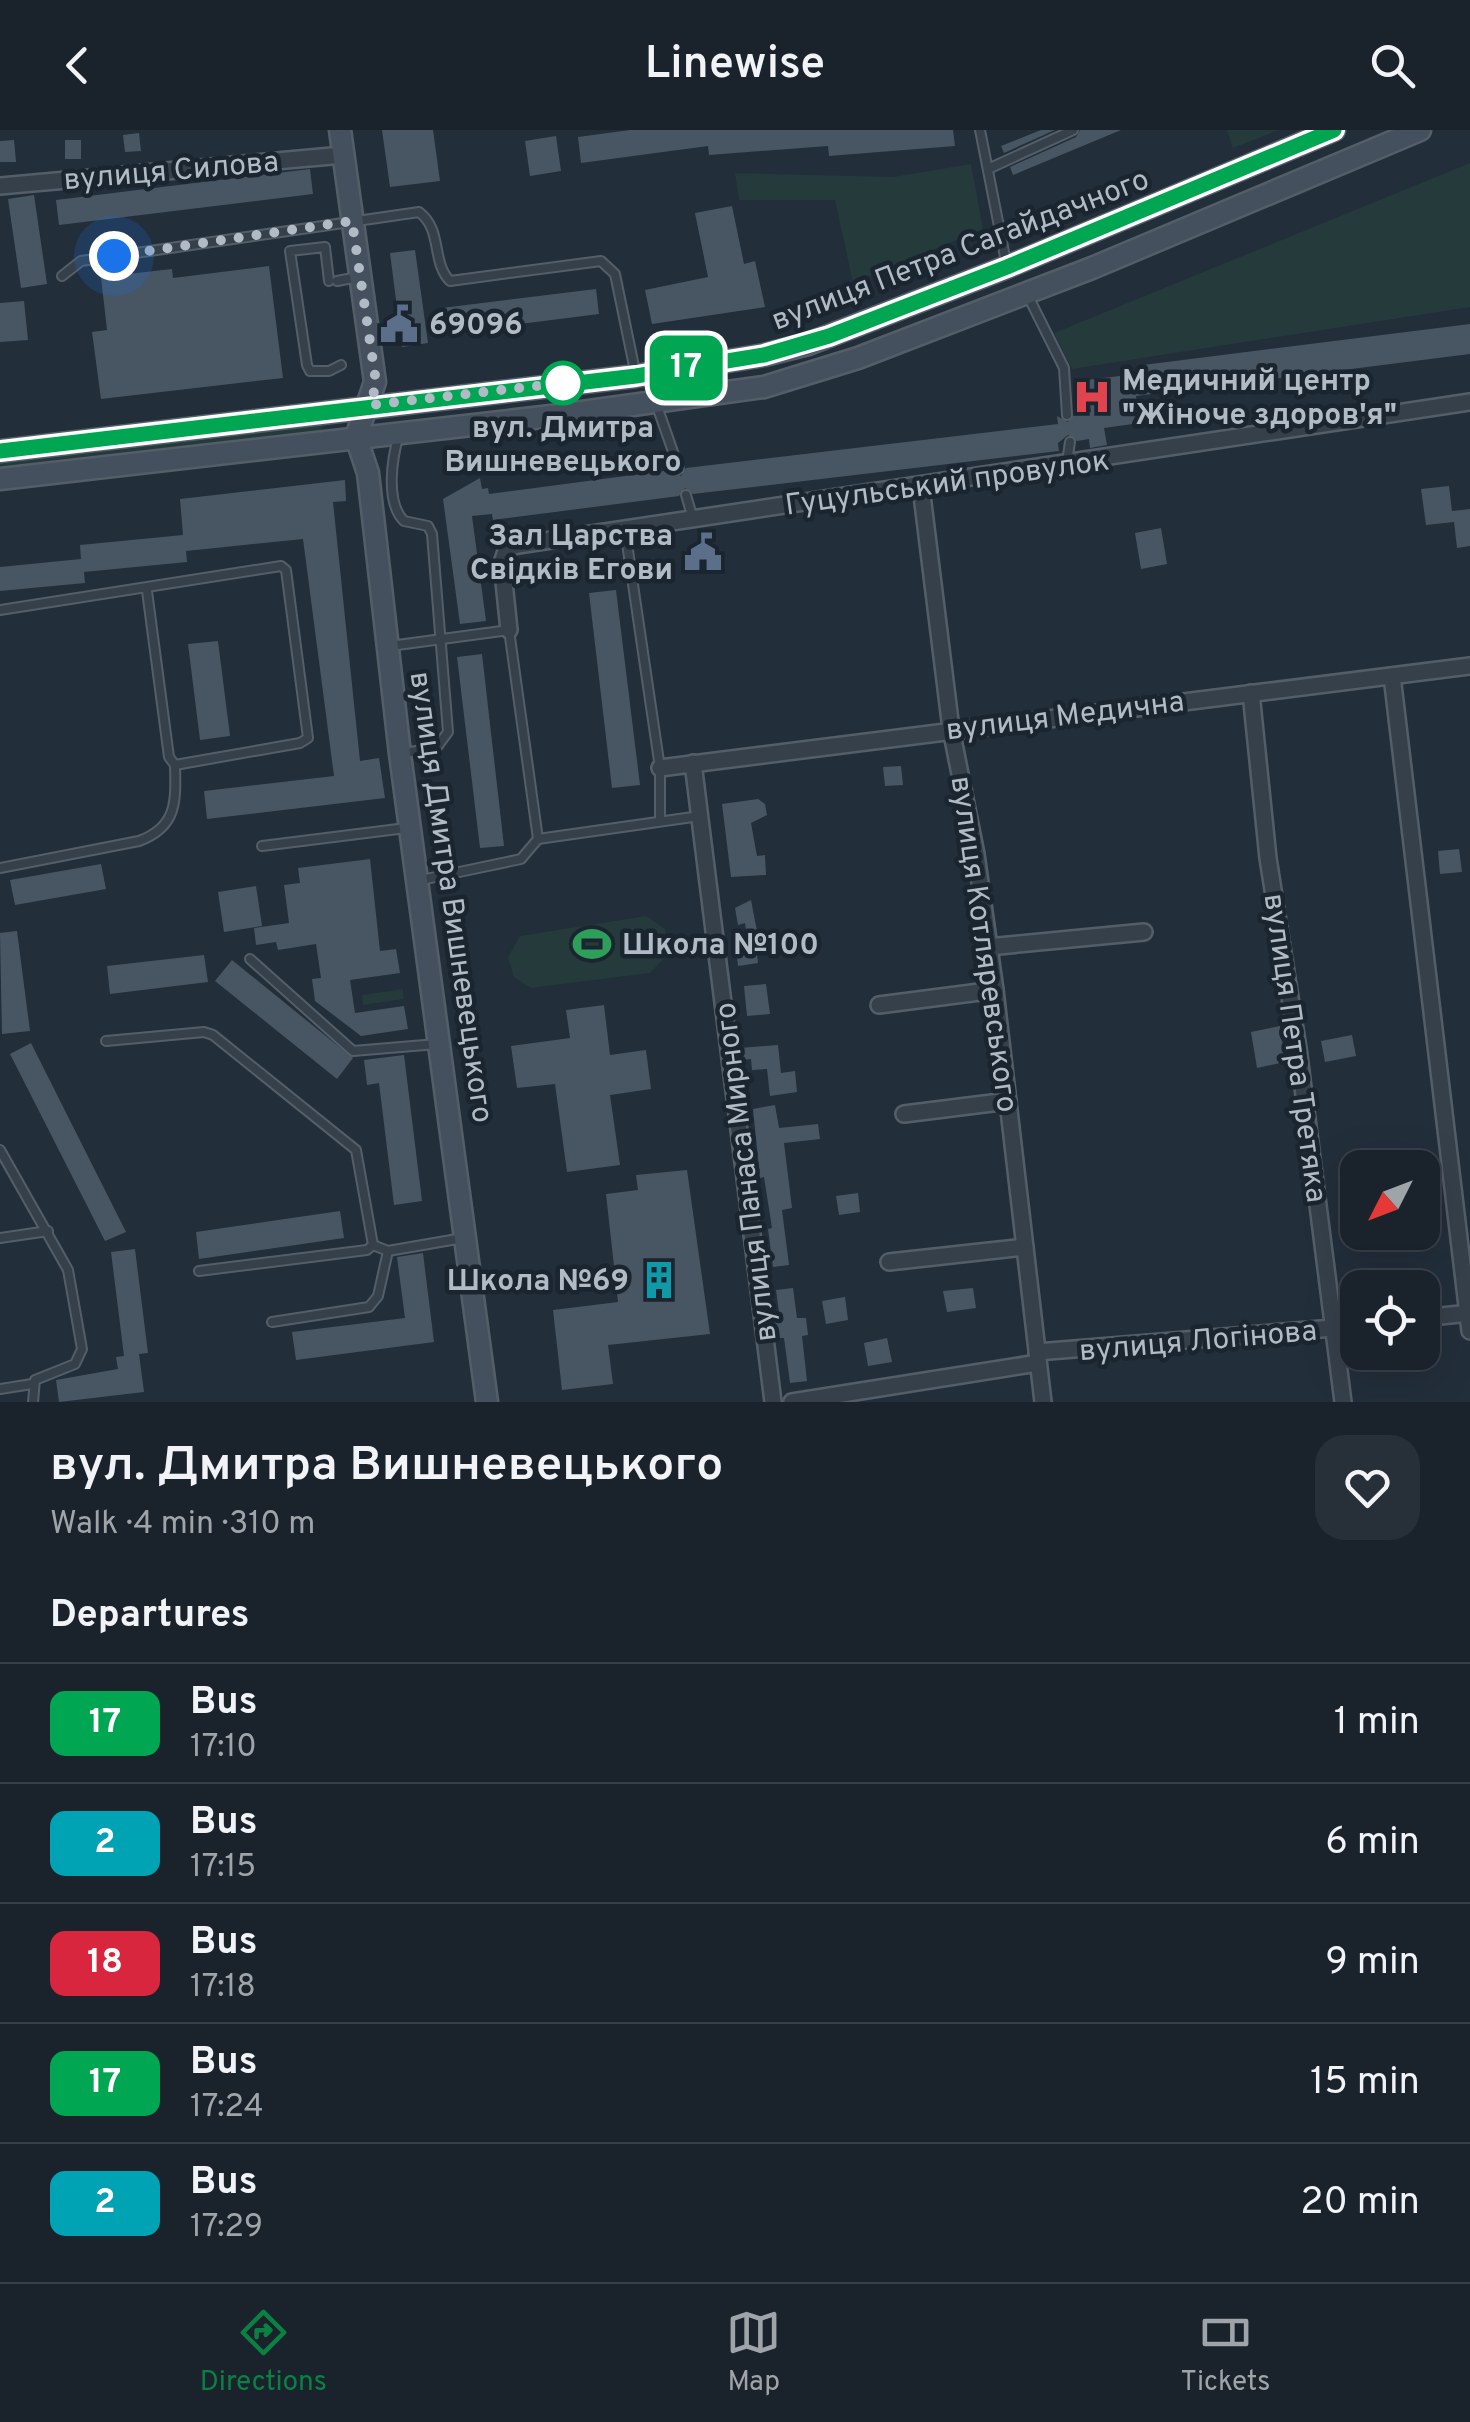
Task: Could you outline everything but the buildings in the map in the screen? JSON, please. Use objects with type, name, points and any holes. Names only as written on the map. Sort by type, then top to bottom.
[{"type":"street","points":[[345,130],[343,154],[352,221],[341,280],[376,382],[371,405],[356,437]]},
{"type":"street","name":"вулиця Петра Сагайдачного","points":[[0,451],[636,376],[764,355],[808,344],[1007,267],[1334,130]]},
{"type":"street","name":"вулиця Петра Сагайдачного","points":[[0,479],[764,387],[858,358],[1420,130]]},
{"type":"street","name":"вулиця Силова","points":[[0,186],[343,154]]},
{"type":"street","name":"Гуцульський провулок","points":[[510,630],[502,563],[506,548],[1470,402]]},
{"type":"street","name":"вулиця Дмитра Вишневецького","points":[[356,437],[368,473],[400,754],[487,1402]]},
{"type":"street","name":"вулиця Котляревського","points":[[921,487],[951,729],[995,990],[1043,1402]]},
{"type":"street","name":"вулиця Медична","points":[[660,768],[1470,666]]},
{"type":"street","points":[[1392,676],[1470,1330]]},
{"type":"street","name":"вулиця Петра Третяка","points":[[1250,693],[1268,858],[1343,1402]]},
{"type":"street","name":"вулиця Панаса Мирного","points":[[693,763],[774,1402]]},
{"type":"street","points":[[988,947],[1144,932]]},
{"type":"street","points":[[879,1004],[995,990]]},
{"type":"street","points":[[904,1114],[1008,1101]]},
{"type":"street","points":[[889,1262],[1025,1246]]},
{"type":"street","points":[[1440,1316],[1469,1313]]},
{"type":"street","name":"вулиця Логінова","points":[[792,1402],[1038,1358],[1340,1328]]},
{"type":"lane","points":[[980,130],[1007,267]]},
{"type":"lane","points":[[988,169],[1073,130]]},
{"type":"lane","points":[[62,276],[82,261],[419,212],[432,225],[442,274],[450,282],[601,261],[616,274],[636,376]]},
{"type":"lane","points":[[340,365],[329,371],[310,371],[307,365],[290,251],[325,246],[341,280]]},
{"type":"lane","points":[[1026,292],[1064,368],[1067,415]]},
{"type":"lane","points":[[656,402],[680,469]]},
{"type":"lane","points":[[400,432],[391,460],[397,512],[401,519],[431,530],[448,732],[442,743],[430,751],[400,754]]},
{"type":"lane","points":[[1066,464],[1070,442]]},
{"type":"lane","points":[[686,495],[693,520]]},
{"type":"lane","points":[[625,530],[660,768],[660,819]]},
{"type":"lane","points":[[0,610],[147,591],[281,566],[290,574],[308,738],[300,743],[175,765]]},
{"type":"lane","points":[[0,868],[158,834],[175,810],[175,765],[169,757],[147,591]]},
{"type":"lane","points":[[390,646],[510,630],[538,839]]},
{"type":"lane","points":[[419,880],[521,859],[538,839],[702,816]]},
{"type":"lane","points":[[262,846],[411,827]]},
{"type":"lane","points":[[250,959],[353,1050],[441,1044]]},
{"type":"lane","points":[[106,1041],[204,1032],[213,1035],[356,1150],[373,1245]]},
{"type":"lane","points":[[0,1150],[68,1270],[82,1349],[75,1364],[32,1384],[0,1389]]},
{"type":"lane","points":[[0,1238],[48,1231]]},
{"type":"lane","points":[[373,1245],[388,1252],[467,1238]]},
{"type":"lane","points":[[199,1271],[367,1250],[373,1245]]},
{"type":"lane","points":[[272,1322],[369,1307],[378,1296],[388,1252]]},
{"type":"lane","points":[[32,1384],[33,1402]]},
{"type":"green space","points":[[1227,130],[1279,130],[1233,148]]},
{"type":"green space","points":[[1470,163],[1470,307],[1072,369],[1054,333]]},
{"type":"green space","points":[[971,164],[983,229],[853,283],[835,200],[739,200],[735,173],[893,177]]},
{"type":"green space","points":[[313,421],[324,427],[315,434],[0,471],[0,459]]},
{"type":"green space","name":"Школа №100","points":[[646,916],[665,929],[670,952],[650,973],[531,988],[514,977],[508,957],[520,936]]},
{"type":"green space","points":[[403,989],[404,999],[363,1005],[362,995]]},
{"type":"bus line","name":"17","points":[[0,451],[330,409],[636,376],[764,355],[808,344],[1007,267],[1334,130]]},
{"type":"place","name":"69096","points":[[399,324]]},
{"type":"place","name":"вул. Дмитра Вишневецького","points":[[563,383]]},
{"type":"place","name":"Медичний центр \"Жіноче здоров'я\"","points":[[1092,397]]},
{"type":"place","name":"Зал Царства Свiдкiв Егови","points":[[703,552]]},
{"type":"place","name":"Школа №100","points":[[592,944]]},
{"type":"place","name":"Школа №69","points":[[659,1280]]},
{"type":"route","points":[[114,256],[352,221],[376,382],[371,405],[563,383]]}]
